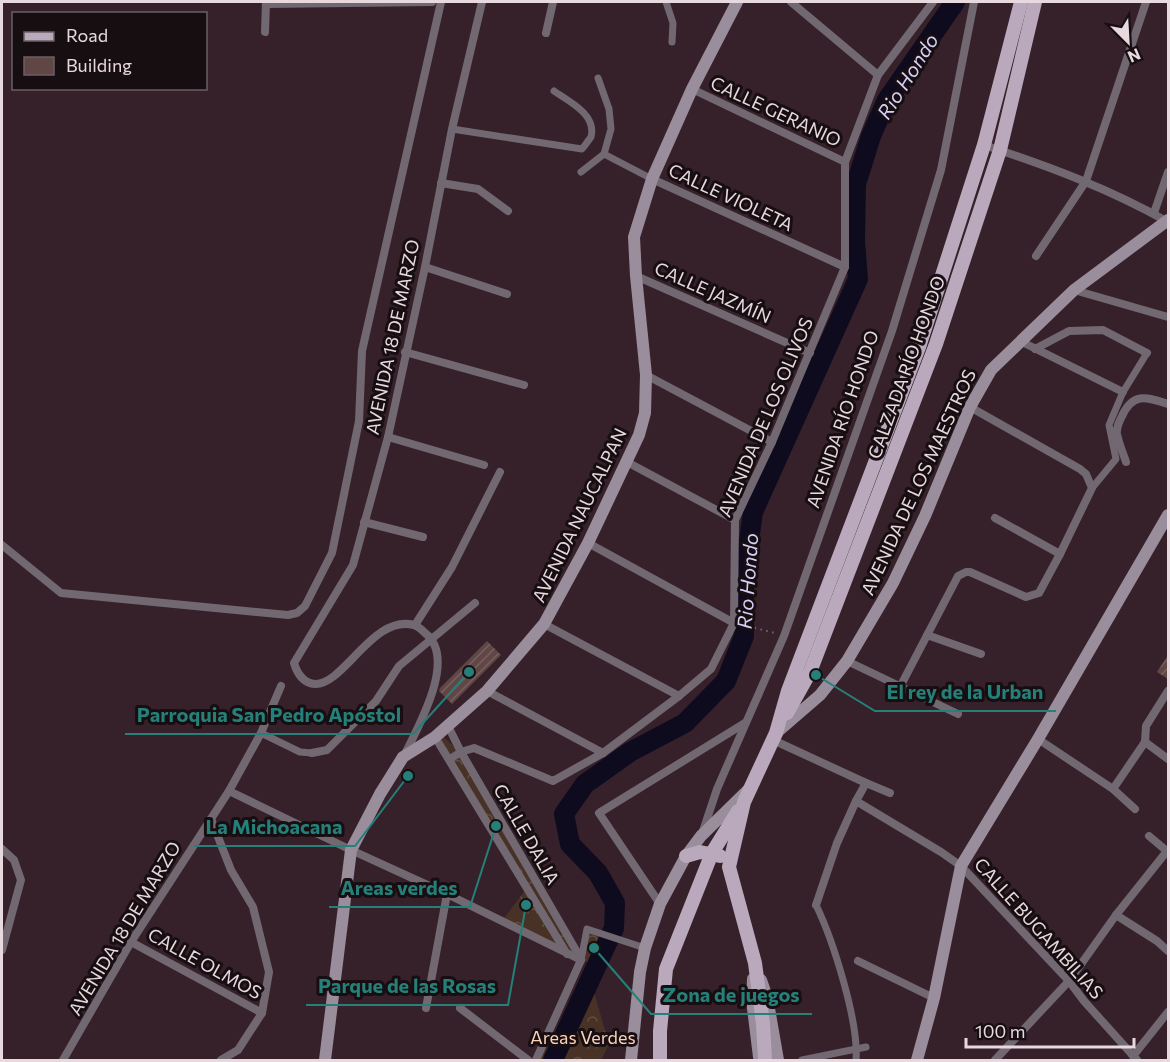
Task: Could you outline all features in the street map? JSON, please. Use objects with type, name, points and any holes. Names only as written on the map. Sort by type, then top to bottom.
[{"type":"main road","name":"AVENIDA NAUCALPAN","points":[[325,1060],[351,850],[380,794],[403,758],[435,737],[487,690],[544,624],[588,543],[639,435],[645,413],[646,375],[634,237],[652,179],[692,89],[737,2]]},
{"type":"main road","name":"CALZADA RÍO HONDO","points":[[765,1060],[763,1024],[754,963],[729,867],[744,802],[755,783],[774,736],[788,691],[919,347],[984,145],[1021,2]]},
{"type":"main road","name":"CALZADA RÍO HONDO","points":[[774,736],[810,672],[936,344],[1000,150],[1035,2]]},
{"type":"main road","name":"AVENIDA DE LOS MAESTROS","points":[[774,736],[820,695],[847,661],[893,583],[925,516],[970,407],[991,370],[1074,290],[1168,221]]},
{"type":"main road","points":[[916,1060],[924,1040],[934,998],[961,866],[1038,739],[1168,515]]},
{"type":"main road","points":[[631,1060],[640,972],[645,948],[660,904],[686,856],[701,836],[755,783]]},
{"type":"main road","points":[[660,1060],[660,1032],[666,969],[712,853],[744,802]]},
{"type":"main road","points":[[686,856],[700,852],[712,853],[722,857],[729,867]]},
{"type":"main road","points":[[754,963],[752,1000],[759,1060]]},
{"type":"main road","points":[[754,963],[767,997],[778,1060]]},
{"type":"street","points":[[265,32],[266,3],[432,2]]},
{"type":"street","points":[[2,545],[61,593],[288,615],[297,613],[305,606],[332,553],[359,421],[362,351],[441,2]]},
{"type":"street","name":"AVENIDA 18 DE MARZO","points":[[415,625],[396,625],[376,635],[329,680],[316,684],[305,681],[297,673],[294,663],[353,565],[388,437],[441,183],[482,2]]},
{"type":"street","points":[[546,33],[552,2]]},
{"type":"street","points":[[666,2],[673,23],[672,42]]},
{"type":"street","points":[[791,2],[878,75]]},
{"type":"street","name":"AVENIDA DE LOS OLIVOS","points":[[461,752],[474,748],[553,780],[603,753],[711,669],[736,623],[735,520],[772,442],[845,267],[845,162],[878,75],[933,2]]},
{"type":"street","name":"AVENIDA RÍO HONDO","points":[[701,836],[717,789],[784,636],[892,331],[940,170],[974,2]]},
{"type":"street","points":[[1036,256],[1086,181],[1146,2]]},
{"type":"street","points":[[581,172],[604,154],[611,129],[609,109],[598,78]]},
{"type":"street","name":"CALLE GERANIO","points":[[692,89],[845,162]]},
{"type":"street","points":[[453,129],[582,148],[591,137],[586,114],[554,91]]},
{"type":"street","points":[[984,145],[1086,181],[1168,221]]},
{"type":"street","name":"CALLE VIOLETA","points":[[604,154],[652,179],[845,267]]},
{"type":"street","points":[[1154,213],[1168,172]]},
{"type":"street","points":[[441,183],[478,189],[508,211]]},
{"type":"street","points":[[425,267],[507,294]]},
{"type":"street","name":"CALLE JAZMÍN","points":[[636,276],[810,353]]},
{"type":"street","points":[[1074,290],[1168,317]]},
{"type":"street","points":[[900,687],[958,576],[962,573],[970,572],[1026,597],[1033,596],[1042,590],[1092,488],[1116,459],[1109,425],[1123,392],[1147,353],[1103,330],[1069,331],[1035,349]]},
{"type":"street","points":[[1020,340],[1123,392]]},
{"type":"street","points":[[405,352],[524,386]]},
{"type":"street","points":[[646,375],[772,442]]},
{"type":"street","points":[[1126,462],[1117,433],[1118,425],[1128,404],[1134,399],[1142,398],[1168,404]]},
{"type":"street","points":[[970,407],[1080,469],[1086,474],[1092,488]]},
{"type":"street","points":[[388,437],[484,465]]},
{"type":"street","points":[[627,462],[735,520]]},
{"type":"street","points":[[403,758],[433,693],[438,664],[432,638],[415,625],[452,567],[500,472]]},
{"type":"street","points":[[995,518],[1060,554]]},
{"type":"street","points":[[364,522],[423,537]]},
{"type":"street","points":[[588,543],[736,623]]},
{"type":"street","points":[[261,734],[300,752],[312,753],[327,750],[376,701],[399,666],[475,603]]},
{"type":"street","points":[[544,624],[679,696]]},
{"type":"street","points":[[927,635],[981,654]]},
{"type":"street","points":[[847,661],[958,714]]},
{"type":"street","name":"AVENIDA 18 DE MARZO","points":[[63,1060],[131,942],[229,790],[261,734],[281,686]]},
{"type":"street","points":[[487,690],[603,753]]},
{"type":"street","points":[[1113,789],[1145,742],[1146,726],[1168,691]]},
{"type":"street","points":[[660,904],[599,813],[746,723]]},
{"type":"street","name":"CALLE DALIA","points":[[447,724],[581,960]]},
{"type":"street","points":[[774,736],[890,793]]},
{"type":"street","name":"CALLE DALIA","points":[[435,737],[567,954]]},
{"type":"street","points":[[1038,739],[1113,789],[1135,809]]},
{"type":"street","points":[[1145,742],[1168,759]]},
{"type":"street","points":[[450,759],[461,752]]},
{"type":"street","points":[[856,1060],[857,1049],[849,1001],[824,922],[816,905],[837,843],[866,783]]},
{"type":"street","points":[[229,790],[581,960]]},
{"type":"street","name":"CALLE BUGAMBILIAS","points":[[856,801],[961,866],[1069,981],[1135,1058]]},
{"type":"street","points":[[211,819],[231,870],[254,907],[269,972],[262,1013],[238,1050],[220,1060]]},
{"type":"street","points":[[995,1060],[1069,981],[1116,915],[1168,851],[1149,836]]},
{"type":"street","points":[[506,854],[516,848]]},
{"type":"street","points":[[2,849],[14,860],[21,880],[2,950]]},
{"type":"street","points":[[426,1008],[447,894]]},
{"type":"street","points":[[1116,915],[1157,941],[1168,951]]},
{"type":"street","points":[[536,1060],[581,960],[587,929],[645,948]]},
{"type":"street","name":"CALLE OLMOS","points":[[131,942],[262,1013]]},
{"type":"street","points":[[858,961],[934,998]]},
{"type":"street","points":[[460,1008],[528,1060]]},
{"type":"street","points":[[1135,1058],[1168,1012]]},
{"type":"street","points":[[802,1060],[826,1058],[866,1047]]},
{"type":"path","points":[[736,623],[767,631]]},
{"type":"green space","points":[[438,732],[461,753],[581,959],[587,929],[609,936],[597,965],[581,960],[502,921],[527,888],[452,764]]},
{"type":"green space","name":"Areas Verdes","points":[[590,979],[609,1044],[601,1060],[538,1060],[585,993]]},
{"type":"building","points":[[487,641],[501,655],[452,704],[439,691],[440,688]]},
{"type":"building","points":[[1168,655],[1168,679],[1157,672]]},
{"type":"waterway","name":"Rio Hondo","points":[[553,1060],[614,928],[615,903],[598,873],[570,844],[564,814],[585,784],[630,752],[685,723],[726,681],[744,636],[744,577],[753,512],[858,279],[855,241],[856,184],[871,136],[887,100],[955,2]]},
{"type":"place","name":"Parroquia San Pedro Apóstol","points":[[469,672]]},
{"type":"place","name":"El rey de la Urban","points":[[816,675]]},
{"type":"place","name":"La Michoacana","points":[[408,776]]},
{"type":"place","name":"Areas verdes","points":[[496,826]]},
{"type":"place","name":"Parque de las Rosas","points":[[526,905]]},
{"type":"place","name":"Zona de juegos","points":[[594,948]]}]
